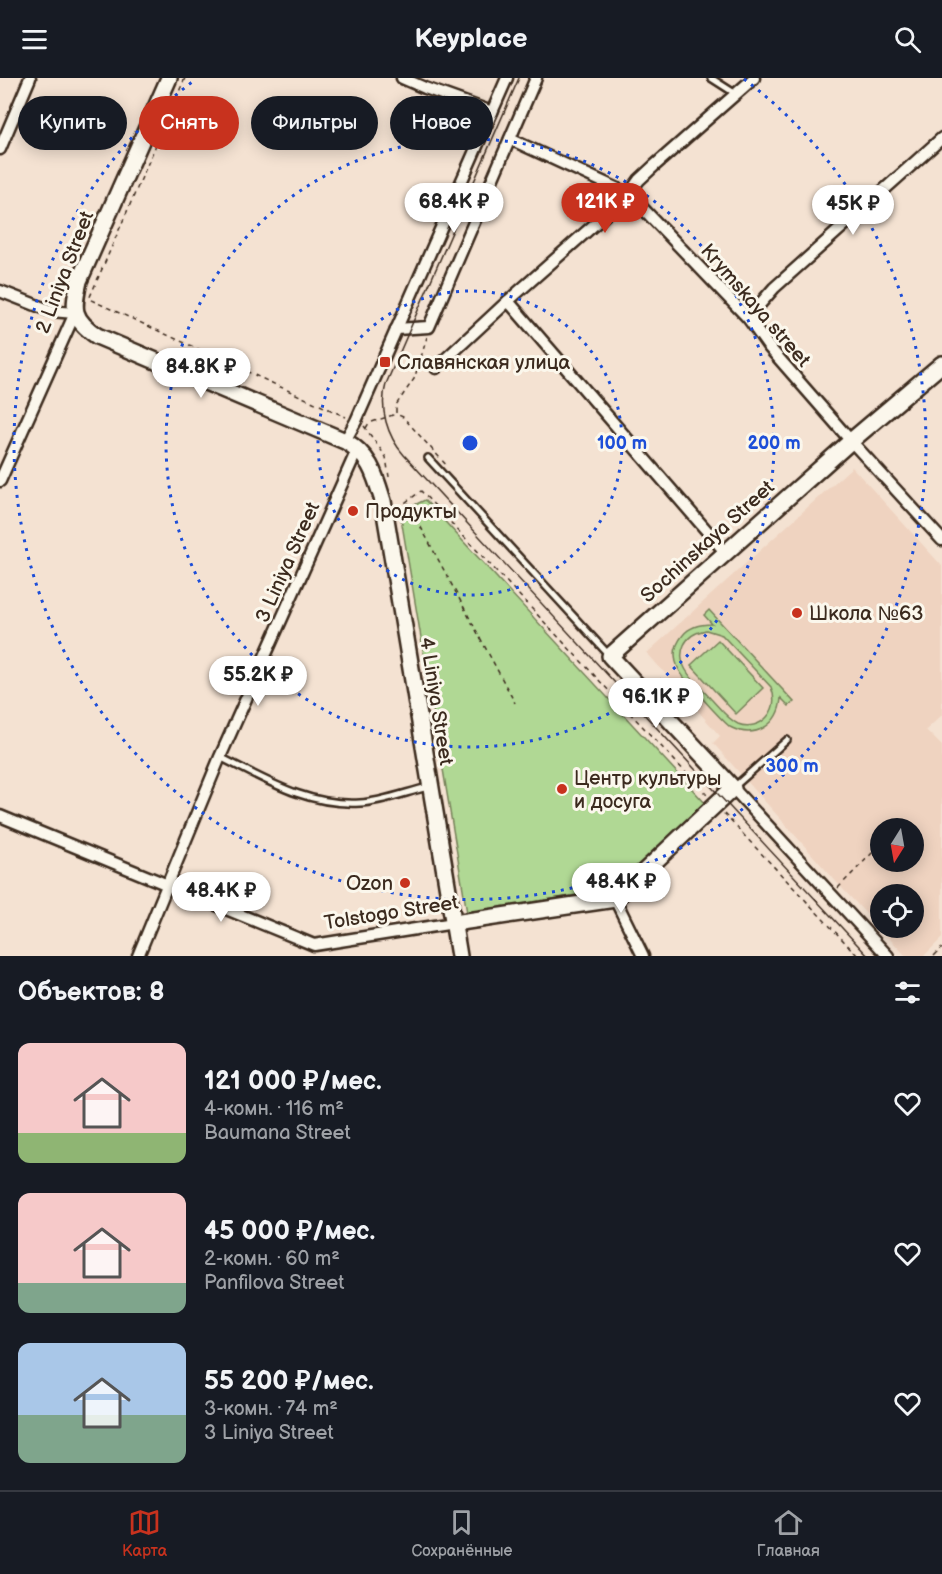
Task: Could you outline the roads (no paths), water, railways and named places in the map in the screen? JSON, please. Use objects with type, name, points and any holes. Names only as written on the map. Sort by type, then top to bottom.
[{"type":"street","points":[[0,149],[30,78]]},
{"type":"street","name":"2 Liniya Street","points":[[0,481],[75,313],[79,280],[169,78]]},
{"type":"street","points":[[402,78],[447,96]]},
{"type":"street","name":"3 Liniya Street","points":[[493,110],[507,78]]},
{"type":"street","points":[[396,329],[429,327],[537,78]]},
{"type":"street","points":[[436,368],[629,194],[639,180],[654,166],[754,78]]},
{"type":"street","points":[[747,318],[774,288],[942,138]]},
{"type":"street","name":"Krymskaya street","points":[[510,139],[629,194],[747,318],[768,346],[851,441],[941,537]]},
{"type":"street","name":"3 Liniya Street","points":[[138,956],[220,757],[356,448],[356,421],[475,150]]},
{"type":"street","points":[[0,291],[51,311],[75,313],[81,325],[97,336],[356,448]]},
{"type":"street","points":[[508,301],[726,553]]},
{"type":"street","name":"Sochinskaya Street","points":[[610,656],[851,441],[942,364]]},
{"type":"street","name":"4 Liniya Street","points":[[356,448],[372,467],[383,501],[459,956]]},
{"type":"street","points":[[610,656],[888,956]]},
{"type":"street","points":[[643,956],[615,899],[733,788]]},
{"type":"street","name":"Tolstogo Street","points":[[0,816],[168,886],[313,951],[454,923],[615,899]]},
{"type":"lane","points":[[711,78],[736,94]]},
{"type":"lane","points":[[428,458],[610,656]]},
{"type":"lane","points":[[733,788],[787,740]]},
{"type":"lane","points":[[220,757],[289,792],[330,802],[362,803],[430,786]]},
{"type":"tram line","points":[[519,78],[386,384],[383,403],[389,431],[404,455],[868,956]]},
{"type":"place","name":"Славянская улица","points":[[385,362]]},
{"type":"place","name":"Продукты","points":[[353,511]]},
{"type":"place","name":"Школа №63","points":[[797,613]]},
{"type":"place","name":"Центр культуры и досуга","points":[[562,789]]},
{"type":"place","name":"Ozon","points":[[405,883]]}]
